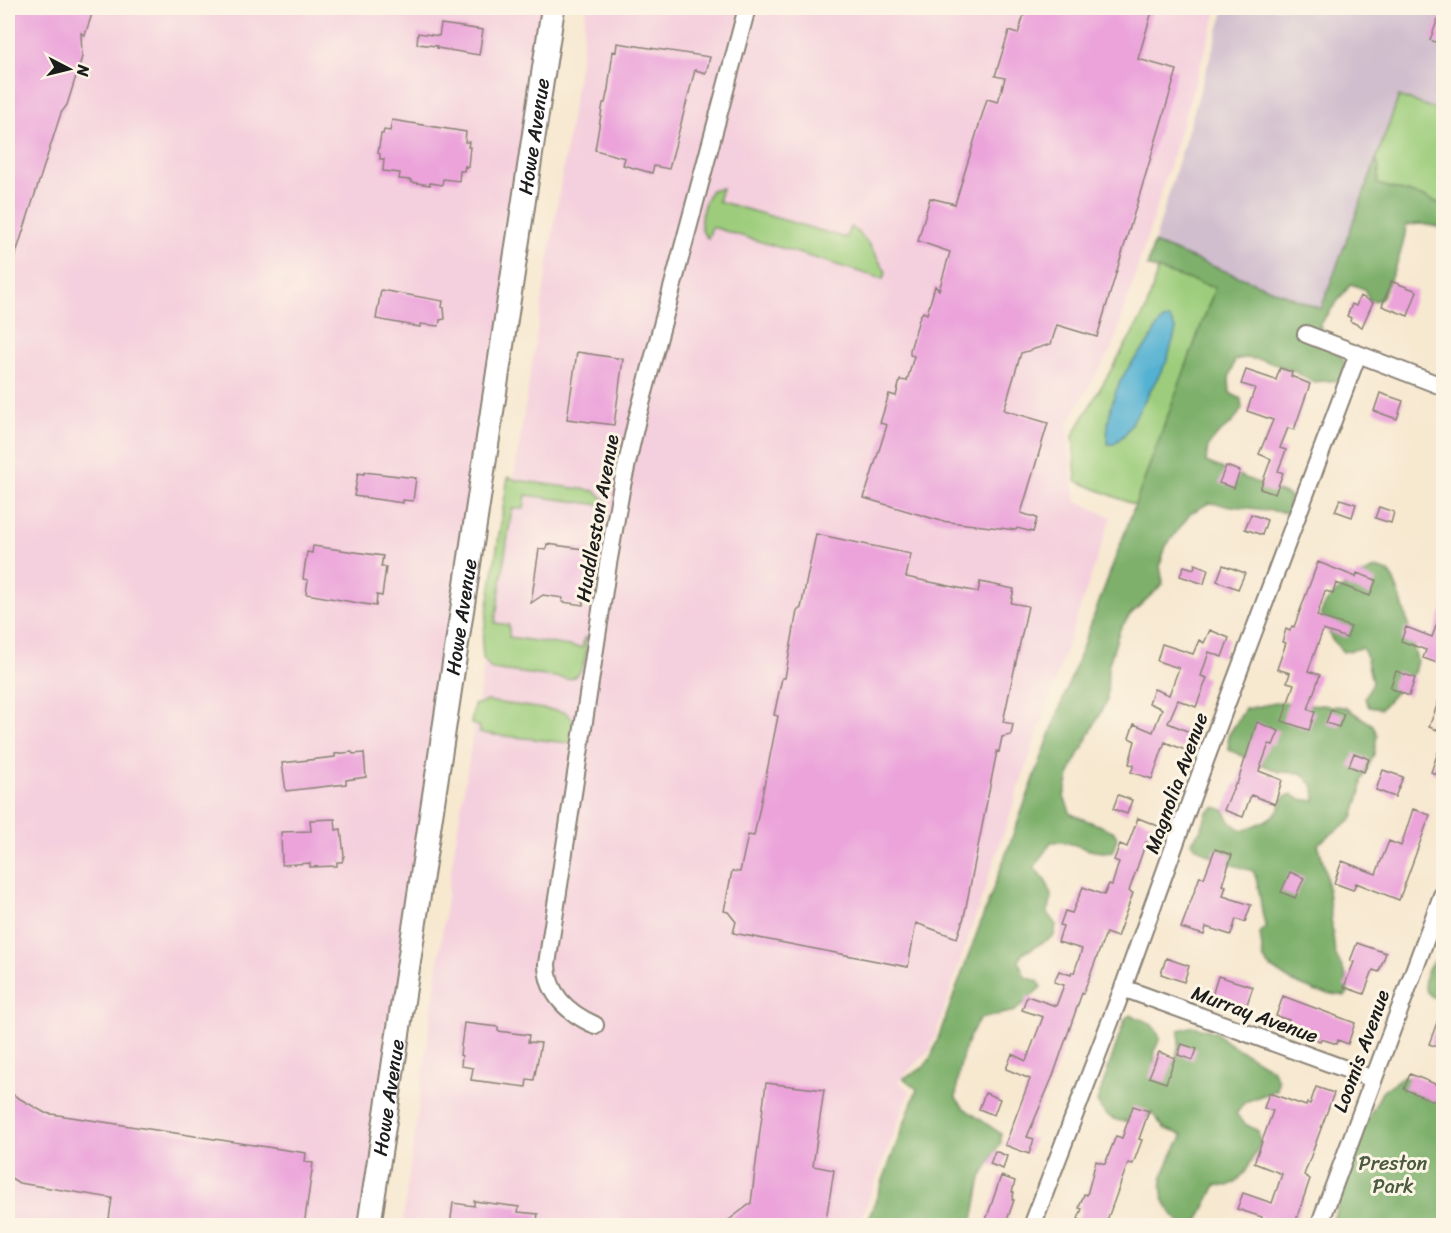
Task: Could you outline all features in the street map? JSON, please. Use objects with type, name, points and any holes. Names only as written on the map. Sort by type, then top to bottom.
[{"type":"street","name":"Howe Avenue","points":[[369,1226],[553,8]]},
{"type":"street","name":"Huddleston Avenue","points":[[595,1025],[577,1016],[563,1005],[549,981],[547,964],[608,564],[625,472],[637,419],[747,8]]},
{"type":"street","points":[[1306,334],[1443,387]]},
{"type":"street","name":"Magnolia Avenue","points":[[1032,1226],[1123,988],[1358,354]]},
{"type":"street","name":"Loomis Avenue","points":[[1319,1226],[1443,890]]},
{"type":"street","name":"Murray Avenue","points":[[1123,988],[1373,1079]]},
{"type":"shaded area","points":[[8,8],[553,8],[369,1225],[8,1225]]},
{"type":"shaded area","points":[[586,8],[1218,8],[1114,344],[1068,423],[1071,471],[1076,501],[1111,517],[930,1050],[898,1081],[910,1091],[859,1225],[402,1226],[450,877],[581,56]]},
{"type":"shaded area","points":[[1225,8],[1443,8],[1443,111],[1399,97],[1322,309],[1154,243]]},
{"type":"green space","points":[[1399,96],[1443,112],[1443,205],[1425,197],[1377,184],[1379,168],[1376,160]]},
{"type":"green space","points":[[1376,160],[1379,168],[1377,184],[1425,197],[1443,205],[1443,228],[1422,224],[1406,225],[1400,254],[1380,300],[1370,301],[1364,289],[1351,284],[1319,325],[1345,363],[1342,380],[1312,382],[1294,371],[1263,360],[1245,358],[1235,360],[1229,378],[1230,393],[1241,399],[1242,409],[1232,423],[1208,446],[1206,462],[1290,496],[1288,513],[1209,503],[1191,513],[1166,546],[1160,565],[1163,584],[1130,615],[1120,629],[1108,667],[1107,700],[1070,772],[1064,797],[1071,814],[1113,831],[1117,837],[1113,851],[1097,851],[1068,843],[1051,842],[1034,868],[1044,878],[1050,889],[1051,900],[1047,913],[1056,925],[1054,936],[1022,954],[1019,962],[1025,977],[1038,981],[1041,987],[1015,1011],[980,1019],[969,1037],[962,1057],[956,1098],[964,1108],[1001,1134],[1001,1142],[981,1178],[972,1225],[866,1226],[917,1089],[903,1078],[919,1070],[931,1057],[1215,288],[1147,266],[1154,243],[1321,309]]},
{"type":"green space","points":[[722,188],[718,201],[846,238],[850,227],[856,230],[866,240],[886,272],[883,279],[712,227],[708,238],[704,234],[701,222],[703,208],[711,190]]},
{"type":"green space","points":[[1158,269],[1215,288],[1135,505],[1076,481],[1073,435],[1146,310]]},
{"type":"green space","points":[[508,477],[595,491],[605,500],[607,511],[604,512],[601,505],[526,495],[524,509],[512,509],[495,623],[509,625],[509,637],[582,648],[586,637],[586,656],[582,668],[575,677],[569,679],[491,669],[483,658],[482,644]]},
{"type":"green space","points":[[1374,568],[1388,572],[1397,587],[1417,661],[1414,672],[1381,709],[1369,707],[1365,698],[1372,683],[1366,655],[1362,648],[1343,652],[1332,640],[1321,613],[1336,593]]},
{"type":"green space","points":[[487,701],[565,712],[569,715],[575,729],[573,741],[568,743],[479,733],[479,726],[471,724],[474,705]]},
{"type":"green space","points":[[1281,702],[1345,707],[1373,725],[1377,735],[1374,754],[1362,781],[1353,818],[1318,844],[1326,872],[1335,953],[1346,976],[1348,993],[1345,996],[1317,992],[1291,981],[1268,966],[1263,957],[1260,933],[1266,927],[1253,871],[1213,857],[1191,843],[1202,828],[1207,812],[1215,807],[1224,810],[1231,823],[1242,830],[1269,819],[1278,810],[1284,797],[1292,794],[1299,799],[1315,801],[1314,787],[1301,773],[1279,772],[1229,750],[1228,736],[1245,709]]},
{"type":"green space","points":[[1439,958],[1443,962],[1443,1000],[1431,996],[1425,986],[1428,970]]},
{"type":"green space","points":[[1130,1015],[1148,1022],[1158,1033],[1160,1038],[1155,1050],[1154,1064],[1165,1068],[1175,1062],[1179,1030],[1193,1026],[1216,1032],[1225,1041],[1272,1069],[1278,1080],[1277,1090],[1245,1102],[1236,1114],[1245,1124],[1258,1131],[1260,1144],[1246,1171],[1236,1182],[1228,1186],[1216,1185],[1198,1221],[1184,1225],[1173,1216],[1163,1199],[1161,1189],[1168,1162],[1183,1135],[1165,1129],[1151,1112],[1146,1119],[1117,1120],[1106,1114],[1097,1102],[1125,1019]]},
{"type":"green space","name":"Preston Park","points":[[1403,1076],[1443,1085],[1443,1225],[1331,1226],[1360,1134],[1382,1092]]},
{"type":"water","points":[[1170,319],[1176,330],[1167,361],[1126,433],[1114,444],[1107,444],[1111,407],[1120,381],[1148,343],[1156,328],[1163,320]]},
{"type":"building","points":[[8,8],[94,8],[85,35],[81,33],[82,57],[67,105],[61,113],[10,272],[8,271]]},
{"type":"building","points":[[1026,8],[1153,8],[1138,59],[1177,70],[1097,337],[1057,325],[1051,344],[1021,353],[1004,410],[1048,423],[1021,513],[1037,518],[1033,532],[1017,528],[1016,530],[941,521],[864,498],[887,425],[880,423],[889,394],[896,396],[900,380],[907,381],[914,356],[910,355],[910,350],[920,316],[923,312],[927,314],[935,286],[939,290],[950,252],[918,241],[930,198],[955,204],[987,99],[998,102],[1005,78],[995,76],[1009,31],[1018,34]]},
{"type":"building","points":[[1443,8],[1443,45],[1430,40]]},
{"type":"building","points":[[441,24],[483,30],[479,55],[417,44],[418,33],[439,36]]},
{"type":"building","points":[[617,43],[710,57],[706,73],[695,70],[669,169],[654,166],[652,173],[623,165],[625,158],[595,150],[603,103],[605,103],[608,89],[613,51],[616,52]]},
{"type":"building","points":[[392,120],[466,132],[465,142],[469,142],[468,147],[470,147],[468,167],[465,166],[464,171],[460,171],[459,181],[443,179],[442,185],[430,183],[430,185],[399,179],[400,173],[383,171],[384,159],[380,159],[378,153],[381,134],[384,130],[390,131]]},
{"type":"building","points":[[1391,281],[1417,291],[1408,316],[1382,306]]},
{"type":"building","points":[[381,290],[443,301],[445,319],[440,320],[439,326],[420,324],[420,327],[376,319]]},
{"type":"building","points":[[1360,296],[1373,302],[1362,327],[1350,321],[1351,318],[1347,316],[1352,304],[1356,306]]},
{"type":"building","points":[[577,352],[623,359],[614,425],[567,419]]},
{"type":"building","points":[[1280,368],[1292,372],[1291,376],[1310,384],[1294,430],[1288,428],[1280,448],[1286,450],[1278,471],[1283,473],[1275,494],[1260,489],[1271,459],[1259,454],[1273,420],[1247,411],[1255,388],[1241,384],[1246,370],[1276,380]]},
{"type":"building","points":[[1380,393],[1403,401],[1397,419],[1374,411]]},
{"type":"building","points":[[1226,466],[1240,471],[1234,488],[1219,483]]},
{"type":"building","points":[[364,472],[416,478],[413,501],[403,500],[403,503],[354,496],[358,473],[364,474]]},
{"type":"building","points":[[1340,499],[1356,504],[1352,517],[1335,511]]},
{"type":"building","points":[[1379,507],[1394,512],[1391,523],[1375,518]]},
{"type":"building","points":[[1251,514],[1267,520],[1262,535],[1245,529]]},
{"type":"building","points":[[816,534],[911,554],[906,577],[978,592],[980,582],[1014,589],[1011,603],[1028,606],[1003,722],[1013,724],[1011,735],[1002,737],[999,752],[997,751],[964,917],[957,938],[916,923],[908,967],[733,933],[736,922],[728,912],[724,911],[732,871],[740,872],[748,835],[754,836],[778,716],[774,715],[782,678],[785,678],[797,611],[801,608]]},
{"type":"building","points":[[547,544],[591,550],[588,571],[594,571],[590,597],[584,596],[583,605],[562,602],[563,598],[543,595],[531,603],[539,549],[546,550]]},
{"type":"building","points":[[313,546],[383,556],[381,567],[386,567],[382,596],[377,595],[376,606],[306,594],[308,580],[303,579],[307,552],[312,553]]},
{"type":"building","points":[[1318,562],[1356,577],[1357,573],[1376,580],[1370,596],[1336,583],[1333,593],[1325,591],[1317,616],[1351,627],[1347,638],[1323,630],[1308,671],[1320,675],[1308,709],[1315,712],[1309,730],[1282,721],[1294,684],[1287,682],[1290,673],[1277,669],[1286,643],[1282,642],[1286,629],[1290,631],[1292,626],[1294,627]]},
{"type":"building","points":[[1195,564],[1208,569],[1204,584],[1180,576],[1184,566],[1194,569]]},
{"type":"building","points":[[1223,565],[1245,573],[1238,589],[1217,581]]},
{"type":"building","points":[[1442,610],[1443,665],[1423,658],[1426,650],[1401,641],[1406,627],[1432,637]]},
{"type":"building","points":[[1210,630],[1229,638],[1222,657],[1209,652],[1201,676],[1207,678],[1196,707],[1178,700],[1168,723],[1192,733],[1185,750],[1165,742],[1152,779],[1131,772],[1134,765],[1129,764],[1135,741],[1129,738],[1134,724],[1153,732],[1162,709],[1149,703],[1154,689],[1169,695],[1179,668],[1157,661],[1162,644],[1193,654],[1199,640],[1204,643]]},
{"type":"building","points":[[1396,671],[1415,678],[1409,696],[1390,688]]},
{"type":"building","points":[[1443,692],[1443,732],[1429,727]]},
{"type":"building","points":[[1331,710],[1344,714],[1339,727],[1326,723]]},
{"type":"building","points":[[1257,722],[1279,731],[1273,745],[1269,744],[1259,771],[1282,780],[1275,804],[1251,795],[1243,817],[1224,810],[1237,784]]},
{"type":"building","points":[[1443,741],[1443,777],[1431,772]]},
{"type":"building","points":[[352,752],[353,754],[364,753],[366,777],[346,780],[346,784],[286,791],[282,763],[335,757],[335,754]]},
{"type":"building","points":[[1354,753],[1369,759],[1364,772],[1349,766]]},
{"type":"building","points":[[1383,770],[1403,777],[1395,797],[1376,790]]},
{"type":"building","points":[[1118,795],[1132,800],[1127,814],[1113,809]]},
{"type":"building","points":[[1413,809],[1430,815],[1399,900],[1356,883],[1353,890],[1334,883],[1342,861],[1376,874],[1389,841],[1401,846]]},
{"type":"building","points":[[1138,818],[1158,826],[1151,844],[1146,842],[1129,891],[1133,893],[1117,937],[1106,933],[1082,993],[1053,1076],[1027,1137],[1034,1139],[1029,1154],[1005,1145],[1030,1079],[1006,1069],[1012,1054],[1026,1061],[1043,1017],[1022,1010],[1027,996],[1056,1006],[1064,985],[1054,982],[1059,971],[1071,975],[1072,972],[1074,973],[1082,949],[1058,942],[1065,911],[1072,913],[1083,887],[1104,895],[1109,884],[1112,885],[1119,862],[1114,860],[1120,844],[1127,847]]},
{"type":"building","points":[[335,819],[336,830],[341,829],[344,856],[342,862],[337,862],[337,866],[310,867],[310,863],[282,865],[281,832],[311,831],[310,820]]},
{"type":"building","points":[[1215,849],[1232,855],[1222,885],[1226,886],[1223,896],[1251,905],[1245,922],[1236,919],[1231,935],[1206,927],[1204,935],[1181,928],[1200,876],[1204,878]]},
{"type":"building","points":[[1290,872],[1304,878],[1295,898],[1281,892]]},
{"type":"building","points":[[1357,943],[1386,953],[1379,972],[1373,970],[1364,994],[1344,987],[1354,962],[1350,961]]},
{"type":"building","points":[[1166,958],[1189,966],[1184,982],[1161,974]]},
{"type":"building","points":[[1218,976],[1253,987],[1246,1007],[1212,996]]},
{"type":"building","points":[[1283,996],[1355,1023],[1348,1044],[1338,1040],[1337,1044],[1321,1039],[1320,1041],[1301,1034],[1303,1030],[1287,1024],[1289,1020],[1276,1016]]},
{"type":"building","points":[[1443,1009],[1443,1049],[1429,1044]]},
{"type":"building","points":[[464,1023],[498,1027],[498,1031],[529,1035],[528,1042],[541,1043],[534,1080],[527,1079],[526,1087],[471,1080],[473,1068],[461,1066]]},
{"type":"building","points":[[1182,1044],[1197,1049],[1193,1060],[1178,1055]]},
{"type":"building","points":[[1159,1052],[1175,1058],[1166,1083],[1149,1077]]},
{"type":"building","points":[[1410,1074],[1443,1087],[1443,1105],[1404,1089]]},
{"type":"building","points":[[766,1083],[824,1090],[813,1166],[834,1170],[825,1226],[721,1226],[751,1203]]},
{"type":"building","points":[[1316,1087],[1334,1093],[1304,1175],[1310,1179],[1294,1226],[1260,1226],[1262,1217],[1237,1209],[1243,1193],[1272,1203],[1282,1174],[1254,1163],[1273,1111],[1264,1108],[1269,1093],[1306,1106],[1307,1103],[1310,1104]]},
{"type":"building","points":[[8,1092],[45,1113],[306,1153],[305,1162],[313,1163],[304,1226],[108,1226],[112,1198],[19,1183],[8,1176]]},
{"type":"building","points":[[985,1093],[1000,1099],[994,1115],[979,1109]]},
{"type":"building","points":[[1133,1106],[1149,1111],[1139,1139],[1142,1140],[1133,1164],[1128,1163],[1105,1226],[1095,1226],[1078,1219],[1082,1209],[1079,1208],[1084,1194],[1087,1195],[1096,1161],[1105,1164],[1116,1136],[1122,1138]]},
{"type":"building","points":[[995,1151],[1007,1156],[1003,1169],[990,1164]]},
{"type":"building","points":[[1001,1176],[1015,1181],[1012,1192],[1014,1192],[1012,1200],[1014,1200],[1005,1226],[984,1226]]},
{"type":"building","points":[[474,1201],[519,1207],[518,1212],[538,1214],[536,1226],[450,1226],[453,1203],[474,1206]]}]
